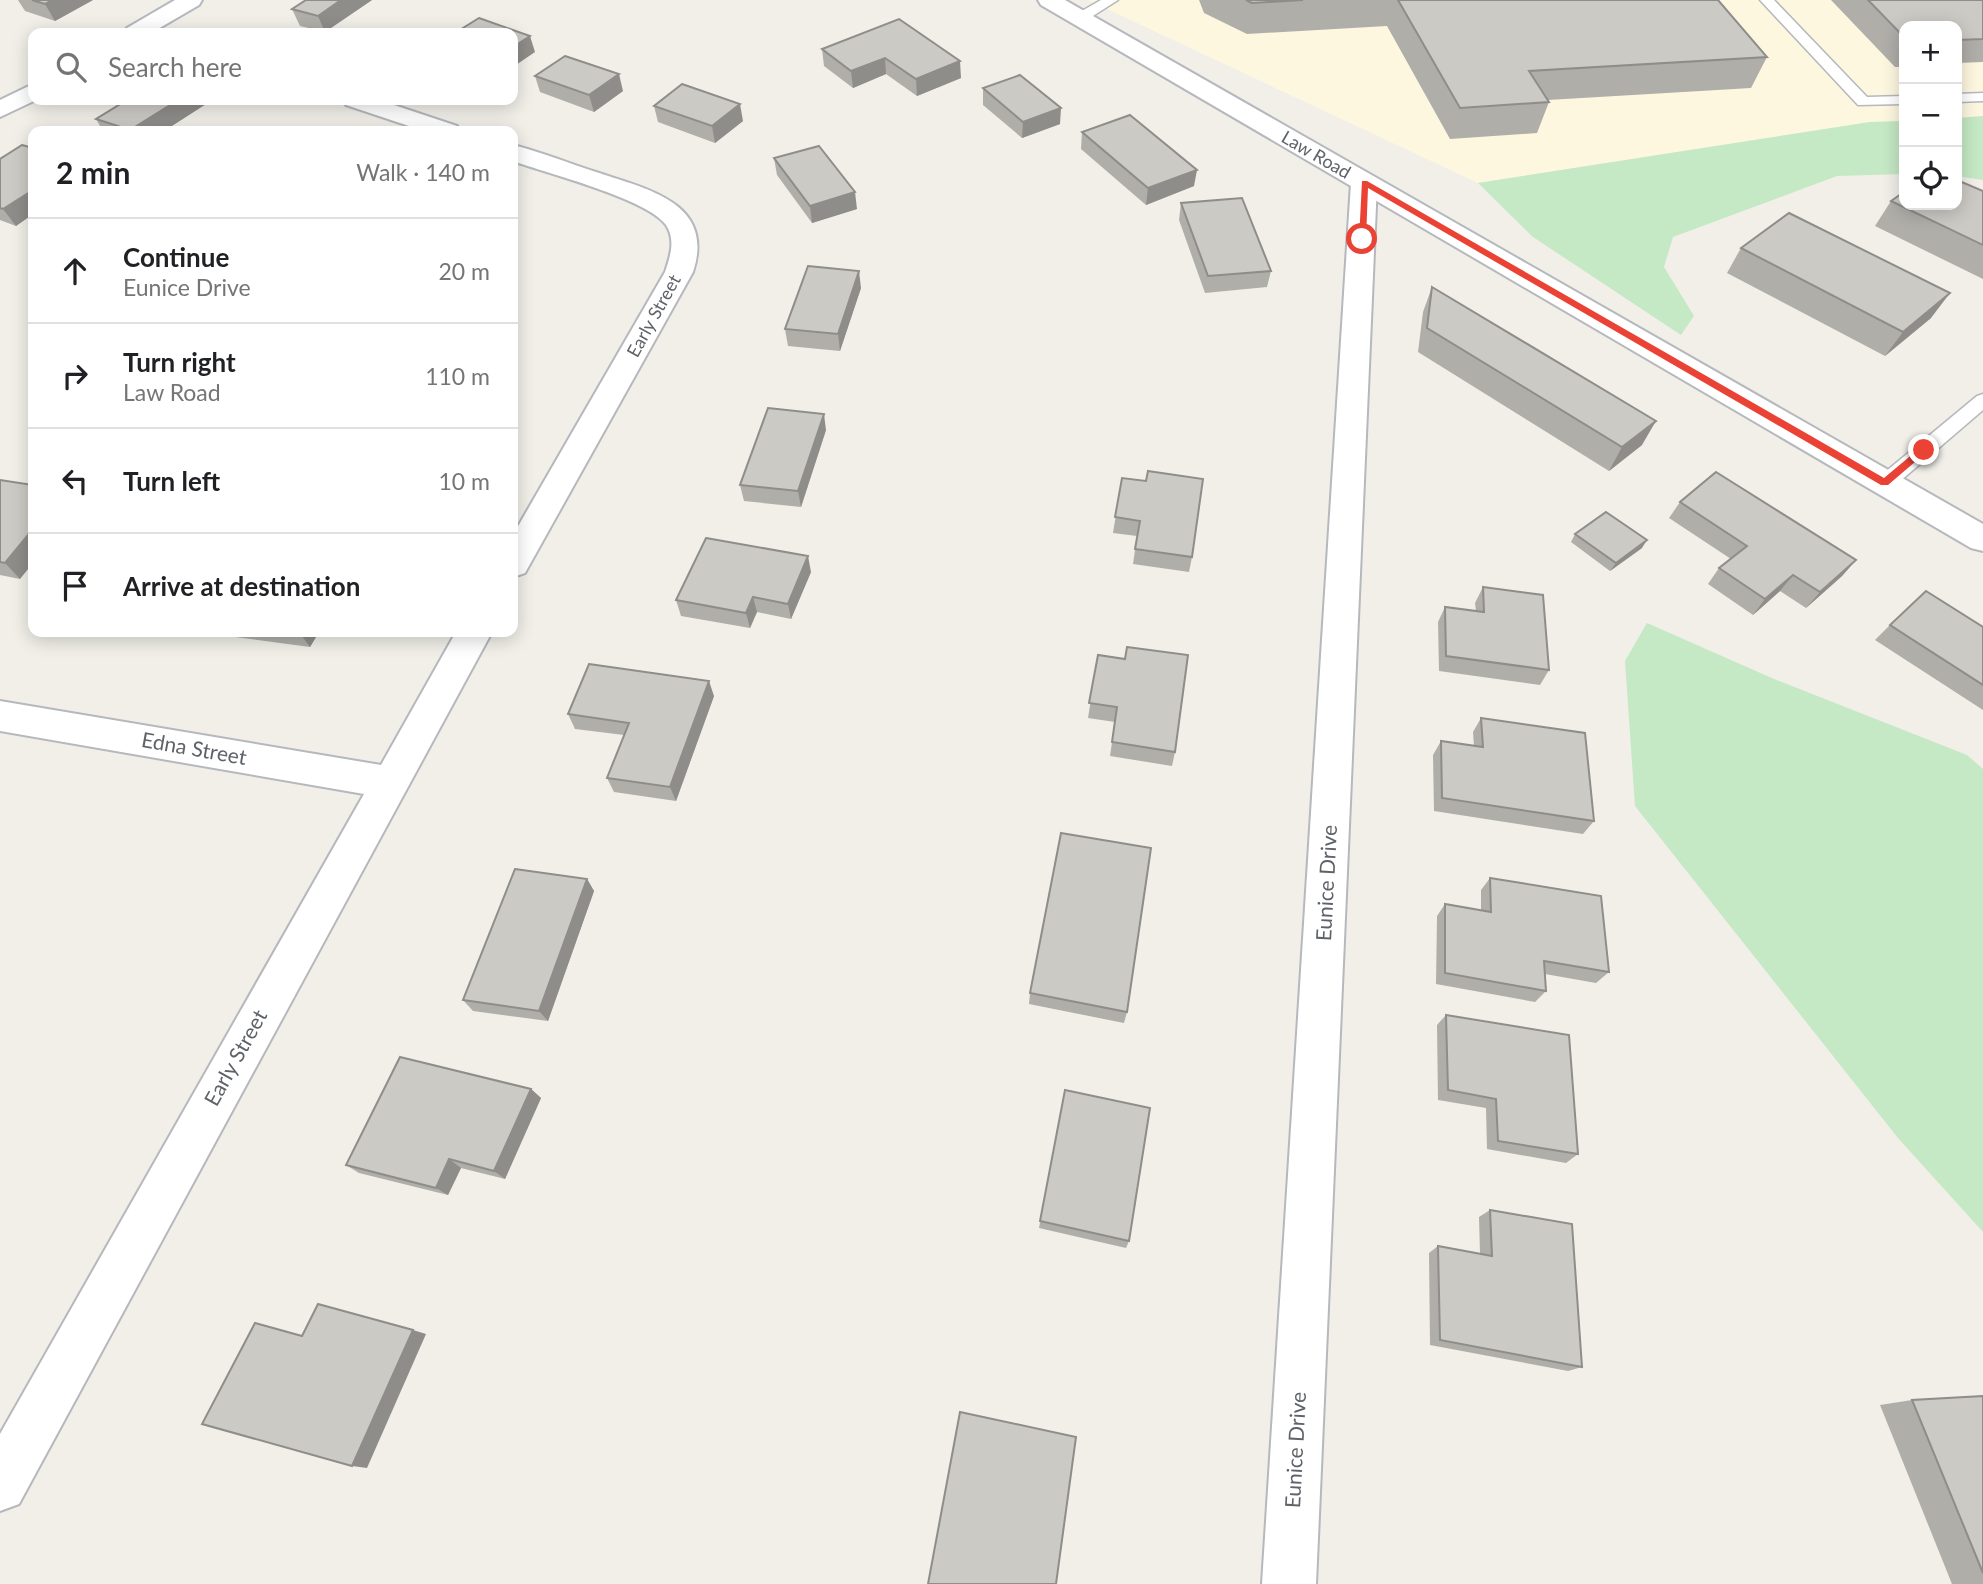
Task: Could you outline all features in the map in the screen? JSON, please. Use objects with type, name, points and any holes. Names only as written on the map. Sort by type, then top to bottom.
[{"type":"street","points":[[151,28],[191,0]]},
{"type":"street","name":"Law Road","points":[[1049,0],[1983,539]]},
{"type":"street","points":[[0,110],[28,94]]},
{"type":"street","points":[[370,105],[433,126]]},
{"type":"street","name":"Early Street","points":[[518,155],[663,206],[679,223],[687,243],[679,272],[518,555]]},
{"type":"street","name":"Eunice Drive","points":[[1289,1584],[1364,183]]},
{"type":"street","name":"Early Street","points":[[0,1485],[388,782],[471,637]]},
{"type":"street","name":"Edna Street","points":[[0,716],[388,782]]},
{"type":"lane","points":[[1080,19],[1111,0]]},
{"type":"lane","points":[[1766,0],[1863,102],[1899,100]]},
{"type":"lane","points":[[1962,98],[1983,97]]},
{"type":"lane","points":[[1885,483],[1983,400]]},
{"type":"shaded area","points":[[1088,0],[1983,0],[1983,116],[1962,118],[1962,21],[1899,21],[1899,121],[1870,122],[1478,183]]},
{"type":"green space","points":[[1983,116],[1983,180],[1962,177],[1962,118]]},
{"type":"green space","points":[[1899,121],[1899,174],[1837,176],[1673,237],[1664,267],[1694,316],[1681,335],[1533,237],[1478,183],[1870,122]]},
{"type":"green space","points":[[1647,623],[1774,679],[1967,755],[1983,769],[1983,1232],[1898,1138],[1635,806],[1625,661]]},
{"type":"building","points":[[32,0],[53,0],[45,4]]},
{"type":"building","points":[[306,0],[341,0],[318,16],[292,9]]},
{"type":"building","points":[[1246,0],[1303,0],[1252,3]]},
{"type":"building","points":[[1398,0],[1718,0],[1767,57],[1529,71],[1549,102],[1460,108]]},
{"type":"building","points":[[1868,0],[1983,1],[1983,39],[1962,40],[1962,21],[1899,21],[1899,32]]},
{"type":"building","points":[[479,18],[507,28],[463,28]]},
{"type":"building","points":[[899,19],[960,61],[916,79],[885,58],[851,71],[822,49]]},
{"type":"building","points":[[518,32],[530,36],[518,44]]},
{"type":"building","points":[[565,56],[619,74],[589,95],[535,76]]},
{"type":"building","points":[[1020,75],[1061,108],[1023,122],[983,88]]},
{"type":"building","points":[[682,84],[740,104],[712,126],[654,106]]},
{"type":"building","points":[[119,105],[170,105],[136,126],[118,126],[96,119]]},
{"type":"building","points":[[1130,115],[1197,170],[1148,188],[1082,132]]},
{"type":"building","points":[[22,145],[28,147],[28,193],[3,209],[0,208],[0,159]]},
{"type":"building","points":[[819,146],[855,192],[810,206],[774,158]]},
{"type":"building","points":[[1962,182],[1983,191],[1983,245],[1910,210],[1962,210]]},
{"type":"building","points":[[1899,195],[1899,205],[1891,201]]},
{"type":"building","points":[[1242,198],[1271,271],[1208,276],[1181,203]]},
{"type":"building","points":[[1789,213],[1950,293],[1903,332],[1741,248]]},
{"type":"building","points":[[808,266],[859,271],[838,334],[785,329]]},
{"type":"building","points":[[1432,287],[1656,421],[1622,447],[1427,328]]},
{"type":"building","points":[[768,408],[824,414],[798,491],[740,485]]},
{"type":"building","points":[[1148,471],[1203,479],[1192,557],[1135,549],[1140,521],[1115,517],[1122,478],[1146,481]]},
{"type":"building","points":[[1716,472],[1856,560],[1820,592],[1793,575],[1765,599],[1719,568],[1747,546],[1680,502]]},
{"type":"building","points":[[0,480],[28,484],[28,535],[5,563],[0,562]]},
{"type":"building","points":[[1606,512],[1647,540],[1616,563],[1575,534]]},
{"type":"building","points":[[706,538],[808,556],[788,604],[753,597],[746,613],[676,600]]},
{"type":"building","points":[[1483,587],[1543,595],[1549,670],[1446,656],[1445,607],[1484,612]]},
{"type":"building","points":[[1926,591],[1983,627],[1983,685],[1890,625]]},
{"type":"building","points":[[1127,647],[1188,655],[1175,752],[1112,742],[1117,707],[1089,703],[1098,655],[1125,659]]},
{"type":"building","points":[[589,664],[709,681],[670,787],[607,778],[629,723],[568,714]]},
{"type":"building","points":[[1481,718],[1585,733],[1594,821],[1442,798],[1441,741],[1483,747]]},
{"type":"building","points":[[1061,833],[1151,848],[1127,1012],[1030,993]]},
{"type":"building","points":[[515,869],[587,879],[539,1011],[463,1000]]},
{"type":"building","points":[[1490,878],[1601,896],[1609,972],[1544,961],[1546,991],[1445,973],[1445,904],[1491,912]]},
{"type":"building","points":[[1446,1015],[1569,1035],[1578,1154],[1498,1141],[1496,1099],[1448,1090]]},
{"type":"building","points":[[400,1057],[531,1089],[494,1171],[449,1159],[436,1188],[346,1165]]},
{"type":"building","points":[[1065,1090],[1150,1108],[1129,1241],[1040,1221]]},
{"type":"building","points":[[1490,1210],[1572,1224],[1582,1367],[1440,1340],[1438,1246],[1492,1256]]},
{"type":"building","points":[[318,1304],[413,1330],[352,1466],[202,1424],[255,1323],[302,1336]]},
{"type":"building","points":[[1983,1396],[1983,1573],[1912,1400]]},
{"type":"building","points":[[960,1412],[1076,1437],[1056,1584],[928,1584]]},
{"type":"route","points":[[1362,239],[1364,183],[1885,483],[1924,450]]}]
